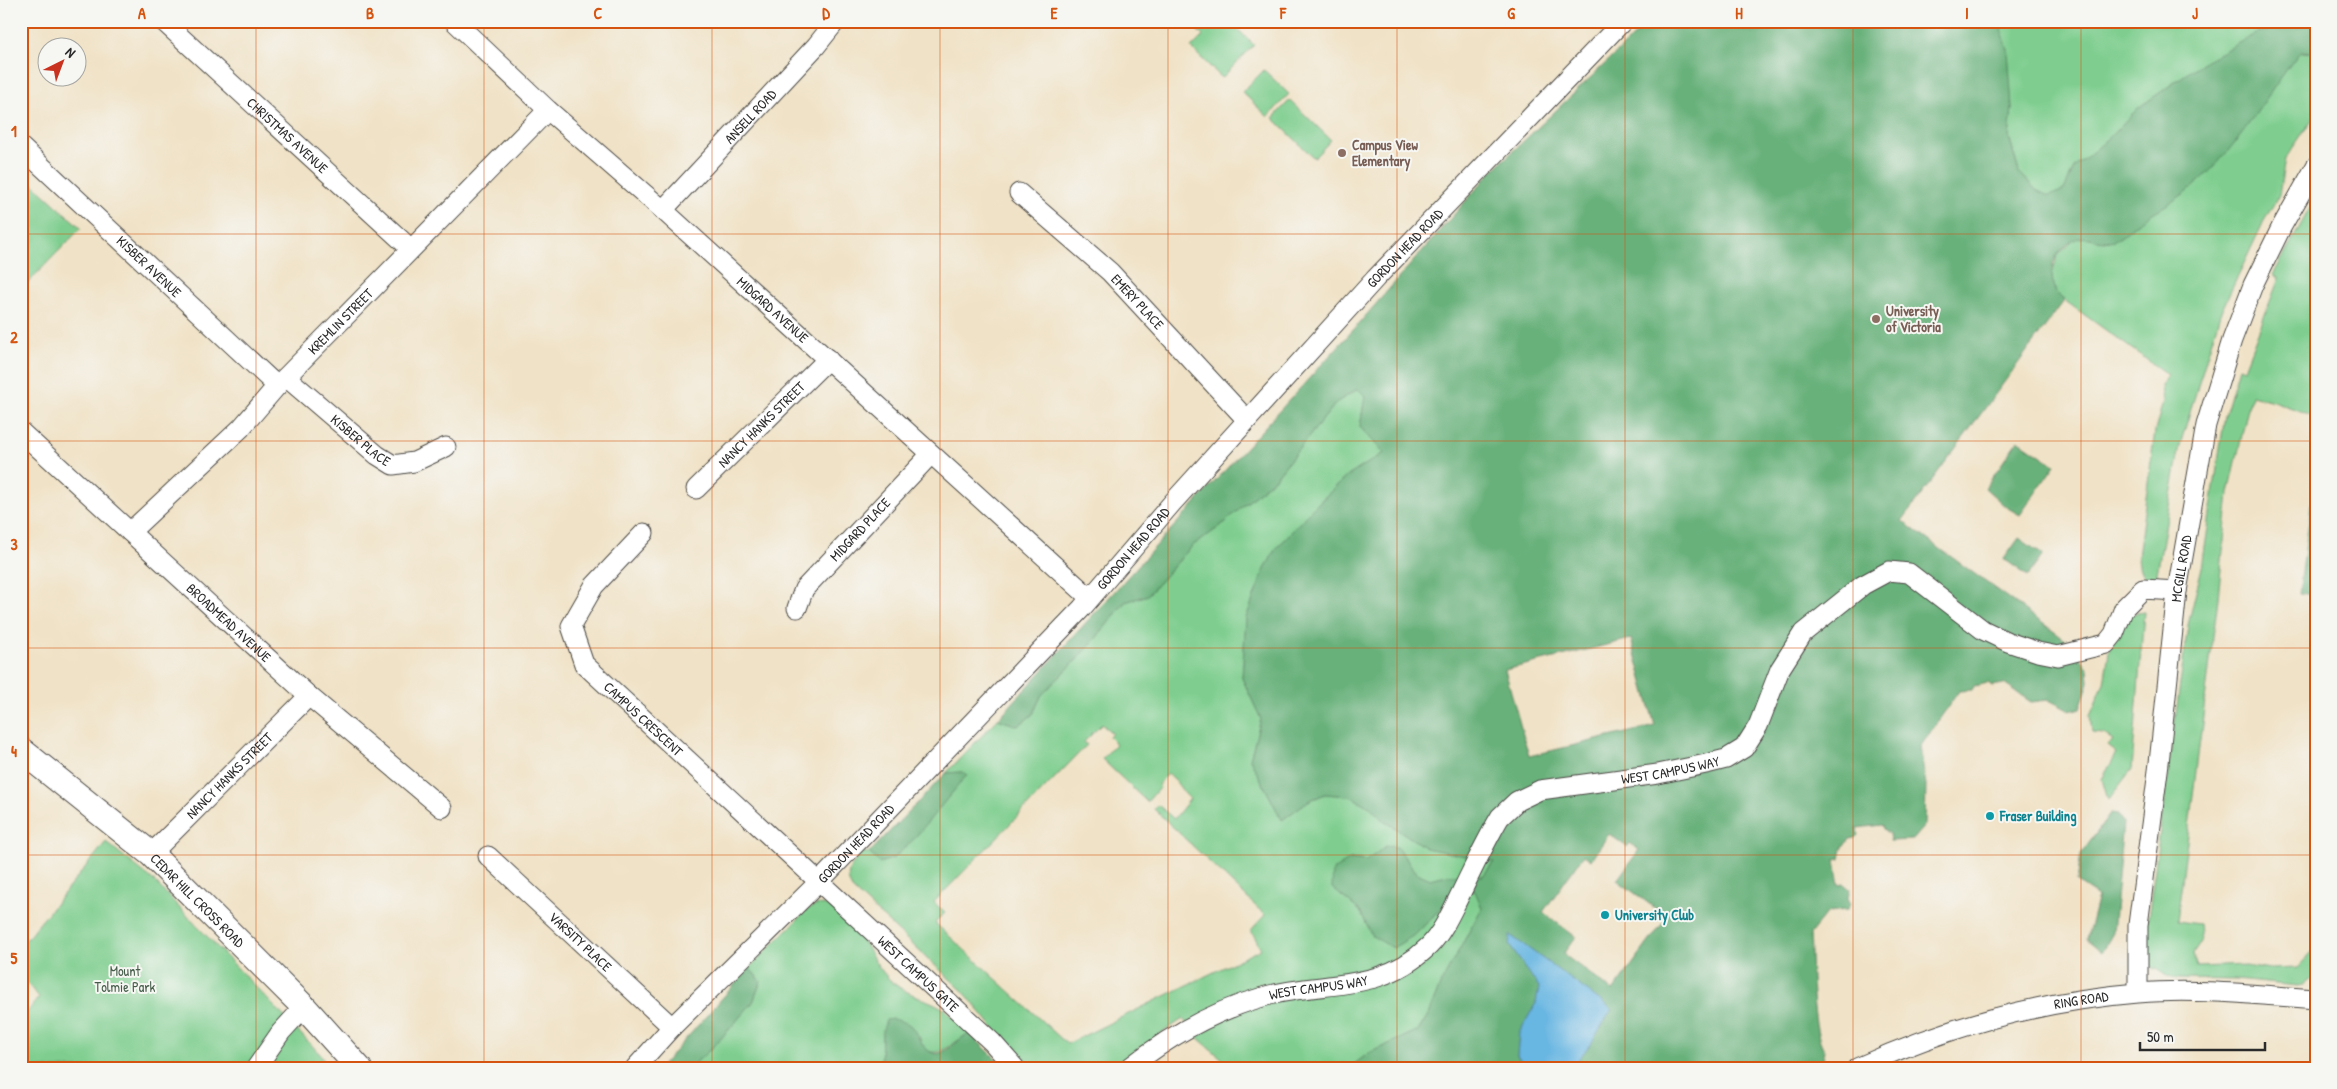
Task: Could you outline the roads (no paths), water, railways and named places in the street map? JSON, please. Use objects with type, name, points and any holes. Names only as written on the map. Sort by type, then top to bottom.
[{"type":"main road","name":"CEDAR HILL CROSS ROAD","points":[[21,750],[151,854],[304,1007],[360,1068]]},
{"type":"street","name":"CHRISTMAS AVENUE","points":[[163,21],[411,249]]},
{"type":"street","name":"MIDGARD AVENUE","points":[[454,21],[548,110],[663,210],[1090,598]]},
{"type":"street","name":"ANSELL ROAD","points":[[663,210],[816,46],[836,21]]},
{"type":"street","name":"GORDON HEAD ROAD","points":[[635,1068],[672,1027],[818,883],[1090,598],[1247,420],[1389,264],[1623,21]]},
{"type":"street","name":"KREMLIN STREET","points":[[130,532],[241,428],[282,382],[548,110]]},
{"type":"street","name":"KISBER AVENUE","points":[[21,147],[282,382]]},
{"type":"street","name":"MCGILL ROAD","points":[[2138,992],[2138,925],[2159,763],[2177,591],[2206,425],[2232,340],[2253,285],[2316,166]]},
{"type":"street","name":"EMERY PLACE","points":[[1019,193],[1110,272],[1247,420]]},
{"type":"street","name":"NANCY HANKS STREET","points":[[696,489],[828,359]]},
{"type":"street","name":"KISBER PLACE","points":[[282,382],[377,455],[393,465],[414,462],[446,447]]},
{"type":"street","name":"BROADMEAD AVENUE","points":[[21,432],[309,696],[442,808]]},
{"type":"street","name":"MIDGARD PLACE","points":[[797,608],[804,589],[931,454]]},
{"type":"street","name":"CAMPUS CRESCENT","points":[[644,533],[594,586],[571,626],[584,664],[818,883]]},
{"type":"street","name":"WEST CAMPUS WAY","points":[[1129,1068],[1155,1047],[1204,1020],[1243,1003],[1290,991],[1363,982],[1389,974],[1410,962],[1430,945],[1444,927],[1500,817],[1507,808],[1528,795],[1540,790],[1564,785],[1658,774],[1706,764],[1726,759],[1744,748],[1758,726],[1783,663],[1803,633],[1863,586],[1889,571],[1909,573],[1983,630],[2008,642],[2058,656],[2106,644],[2114,634],[2124,608],[2144,589],[2177,591]]},
{"type":"street","name":"NANCY HANKS STREET","points":[[151,854],[309,696]]},
{"type":"street","name":"VARSITY PLACE","points":[[488,856],[672,1027]]},
{"type":"street","name":"WEST CAMPUS GATE","points":[[818,883],[992,1042],[1015,1068]]},
{"type":"street","name":"RING ROAD","points":[[1857,1068],[1927,1037],[2006,1013],[2041,1006],[2138,992],[2234,993],[2316,999]]},
{"type":"street","points":[[256,1068],[281,1032],[304,1007]]},
{"type":"water","points":[[1510,935],[1612,1009],[1592,1042],[1572,1068],[1527,1068],[1517,1056],[1519,1033],[1536,1003],[1539,987],[1509,945]]},
{"type":"place","name":"Campus View Elementary","points":[[1342,153]]},
{"type":"place","name":"University of Victoria","points":[[1876,319]]},
{"type":"place","name":"Fraser Building","points":[[1990,816]]},
{"type":"place","name":"University Club","points":[[1605,915]]},
{"type":"park label","name":"Mount Tolmie Park","points":[[125,980]]}]
